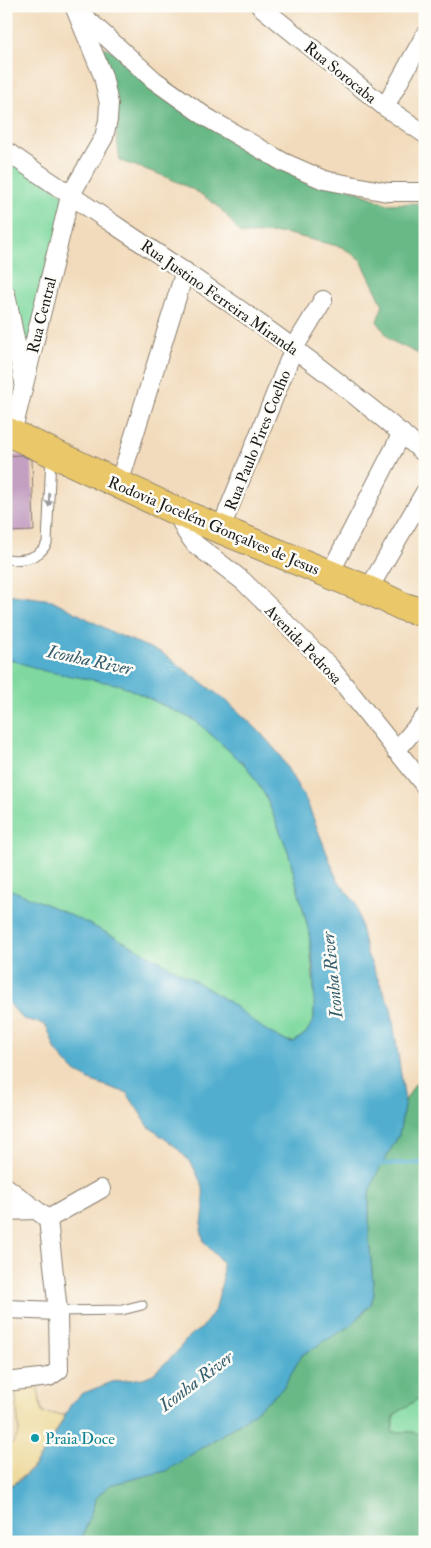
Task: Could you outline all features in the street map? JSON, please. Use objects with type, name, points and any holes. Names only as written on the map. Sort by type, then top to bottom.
[{"type":"main road","name":"Rodovia Jocelém Gonçalves de Jesus","points":[[9,433],[176,511],[368,590],[404,608],[425,613]]},
{"type":"street","name":"Rua Sorocaba","points":[[260,6],[385,107],[425,134]]},
{"type":"street","points":[[75,8],[154,80],[206,117],[283,162],[324,180],[387,192],[425,192]]},
{"type":"street","name":"Rua Central","points":[[9,433],[17,388],[70,196],[104,137],[109,104],[103,76],[75,8]]},
{"type":"street","points":[[385,107],[425,35]]},
{"type":"street","name":"Rua Justino Ferreira Miranda","points":[[6,151],[70,196],[185,271],[294,348],[402,433],[425,454]]},
{"type":"street","points":[[119,484],[185,271]]},
{"type":"street","points":[[6,294],[17,388]]},
{"type":"street","name":"Rua Paulo Pires Coelho","points":[[221,528],[294,348],[323,300]]},
{"type":"street","points":[[329,575],[402,433]]},
{"type":"street","points":[[368,590],[425,492]]},
{"type":"street","name":"Avenida Pedrosa","points":[[176,511],[186,532],[196,544],[243,581],[330,667],[425,786]]},
{"type":"street","points":[[396,751],[425,717]]},
{"type":"street","points":[[6,1188],[42,1215],[58,1311],[59,1370],[50,1377],[6,1382]]},
{"type":"street","points":[[6,1211],[42,1215],[101,1190]]},
{"type":"street","points":[[6,1309],[58,1311]]},
{"type":"lane","points":[[6,559],[28,559],[44,549],[47,543],[51,452]]},
{"type":"lane","points":[[58,1311],[115,1311],[142,1305]]},
{"type":"green space","points":[[91,43],[126,55],[294,165],[387,204],[425,203],[425,357],[390,340],[377,321],[383,305],[361,260],[342,247],[284,233],[241,234],[215,204],[193,190],[169,178],[120,161],[111,94]]},
{"type":"green space","points":[[6,153],[72,201],[28,393],[6,284]]},
{"type":"green space","points":[[6,658],[121,685],[196,721],[247,766],[266,797],[288,851],[309,932],[315,1001],[313,1024],[306,1033],[294,1042],[281,1039],[267,1032],[222,997],[55,908],[6,888]]},
{"type":"green space","points":[[425,1083],[425,1394],[394,1415],[392,1432],[412,1432],[425,1435],[425,1542],[81,1542],[96,1498],[109,1485],[166,1471],[246,1419],[282,1389],[302,1355],[359,1318],[371,1304],[374,1294],[369,1238],[369,1194],[375,1177],[399,1135],[405,1101],[415,1084]]},
{"type":"green space","points":[[425,1394],[425,1435],[412,1432],[392,1432],[394,1415]]},
{"type":"sand","name":"Praia Doce","points":[[37,1382],[42,1413],[65,1415],[54,1436],[33,1466],[6,1488],[6,1453],[19,1433],[15,1385]]},
{"type":"water","name":"Iconha River","points":[[6,594],[52,600],[114,633],[162,653],[228,702],[258,730],[279,754],[307,802],[337,879],[356,904],[367,954],[391,1008],[405,1101],[399,1135],[375,1177],[369,1194],[369,1238],[374,1294],[371,1304],[350,1326],[302,1355],[282,1389],[246,1419],[166,1471],[109,1485],[96,1498],[81,1542],[6,1542],[6,1488],[19,1481],[32,1469],[51,1443],[71,1404],[81,1394],[112,1382],[143,1378],[153,1374],[175,1354],[189,1336],[202,1328],[216,1308],[223,1277],[222,1262],[204,1242],[201,1230],[204,1209],[203,1187],[192,1164],[176,1147],[149,1127],[127,1093],[89,1080],[72,1069],[56,1051],[47,1027],[41,1023],[23,1019],[6,1000],[6,888],[61,911],[142,951],[220,996],[271,1033],[290,1042],[294,1042],[306,1033],[314,1019],[314,973],[309,932],[288,851],[266,797],[247,767],[196,721],[121,685],[44,671],[6,658]]},
{"type":"building","points":[[21,455],[32,460],[34,531],[6,532],[6,456]]},
{"type":"waterway","points":[[376,1164],[425,1163]]},
{"type":"place","name":"Praia Doce","points":[[35,1438]]}]
